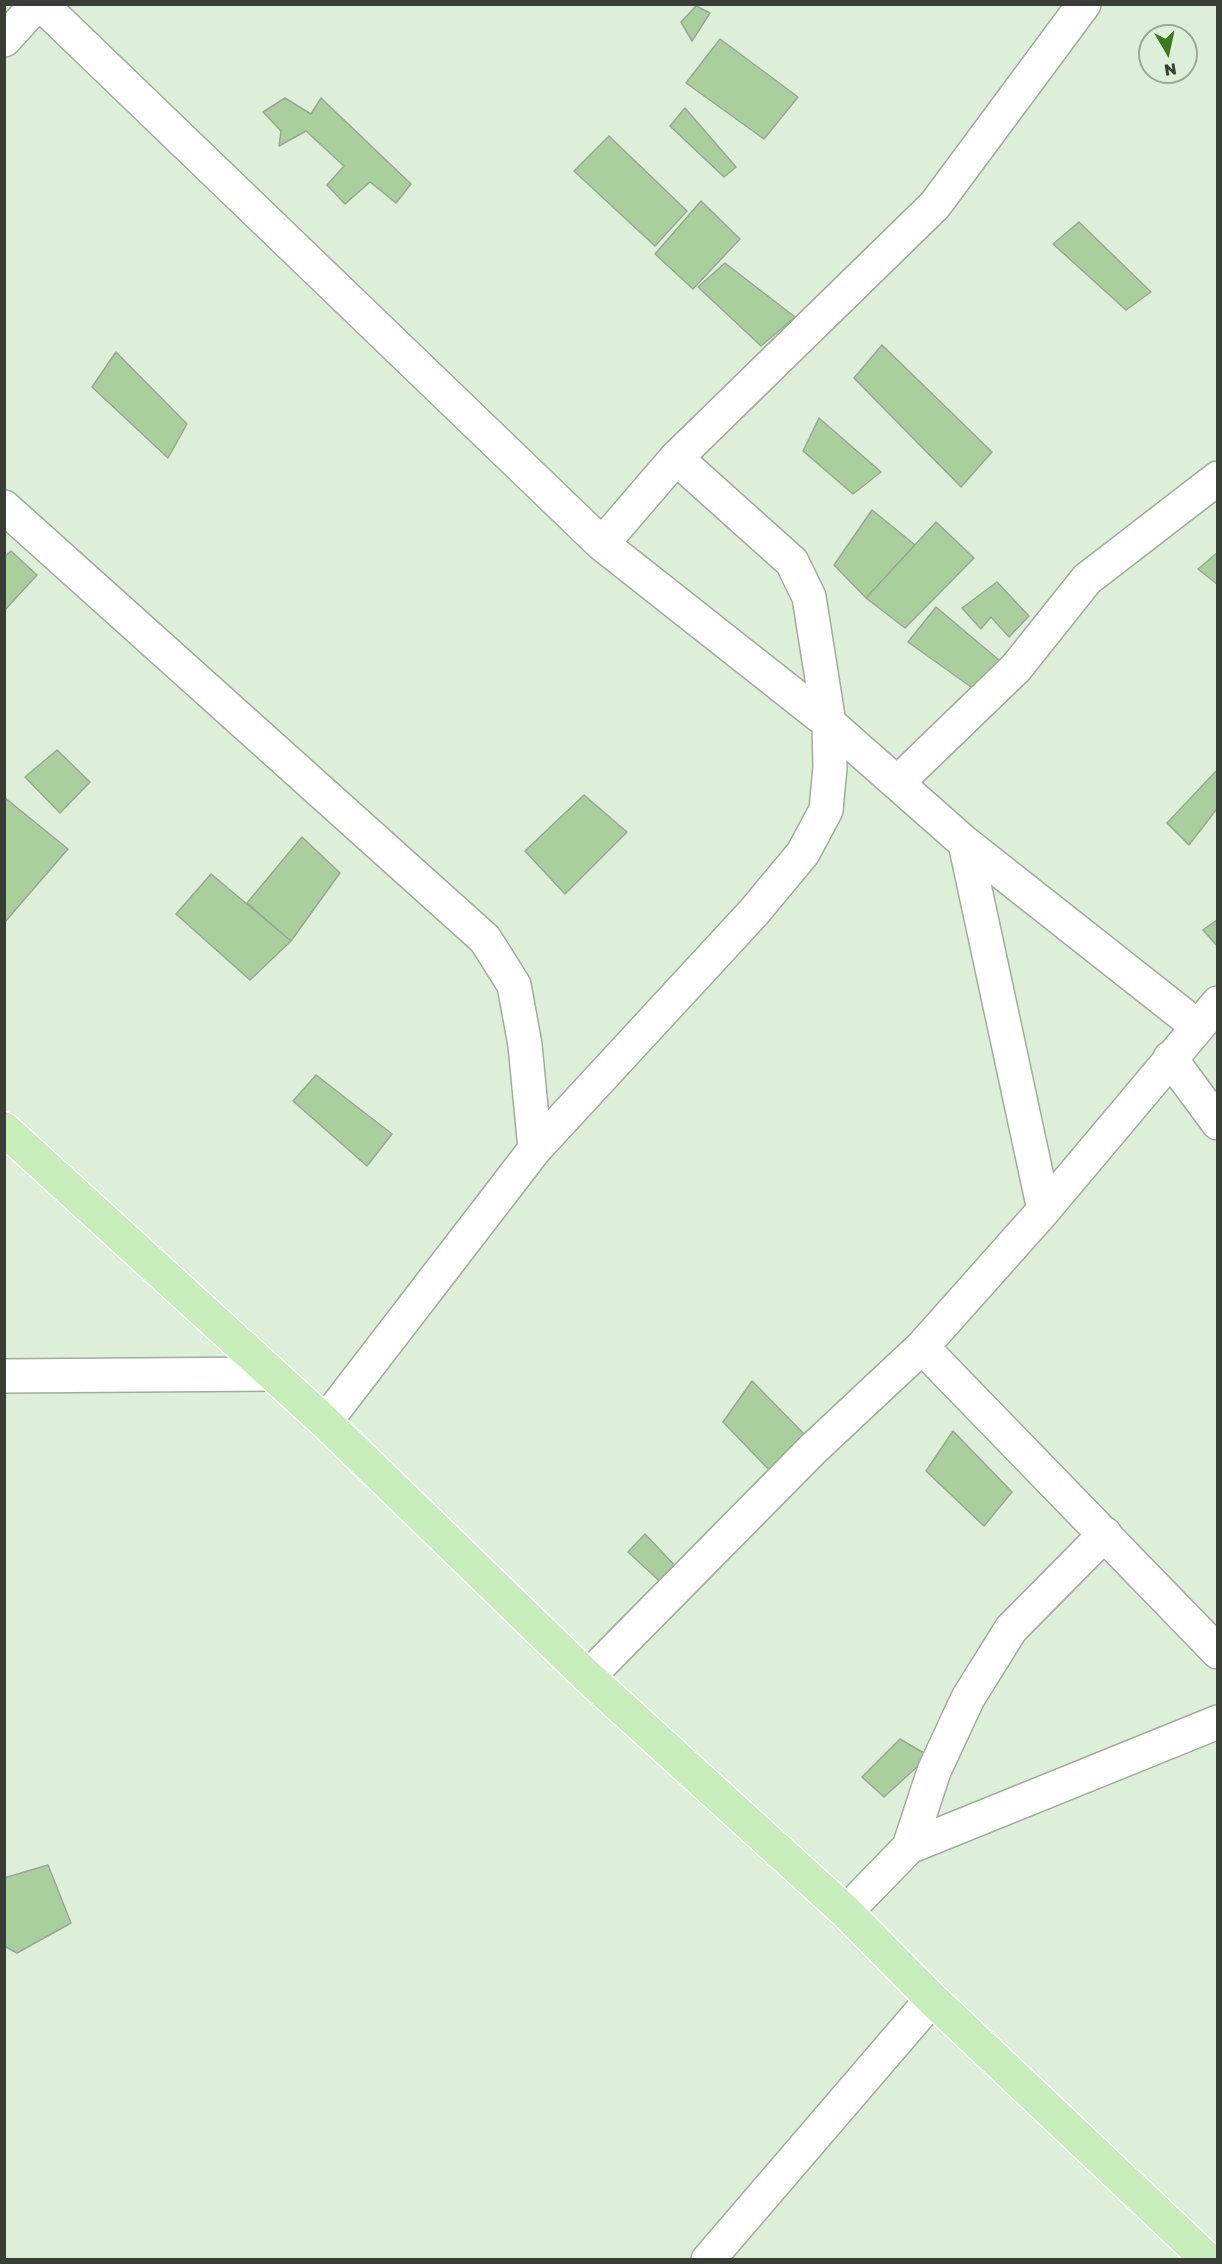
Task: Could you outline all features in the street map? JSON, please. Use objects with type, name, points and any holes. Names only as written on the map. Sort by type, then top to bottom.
[{"type":"main road","points":[[4,1129],[325,1422],[588,1677],[846,1912],[932,1999],[1208,2259]]},
{"type":"street","points":[[4,40],[39,4],[602,544],[829,723],[965,843],[1207,1014],[1044,1210],[922,1347],[813,1449],[588,1677]]},
{"type":"street","points":[[602,544],[676,458],[935,205],[1084,4]]},
{"type":"street","points":[[325,1422],[536,1149],[754,912],[803,853],[826,810],[830,767],[829,723],[808,597],[792,562],[676,458]]},
{"type":"street","points":[[897,783],[1016,668],[1087,579],[1218,478]]},
{"type":"street","points":[[4,507],[485,939],[514,985],[525,1045],[536,1149]]},
{"type":"street","points":[[965,843],[1044,1210]]},
{"type":"street","points":[[1170,1059],[1218,1123]]},
{"type":"street","points":[[922,1347],[1218,1652]]},
{"type":"street","points":[[4,1376],[272,1374]]},
{"type":"street","points":[[909,1847],[939,1761],[968,1698],[1011,1629],[1105,1534]]},
{"type":"street","points":[[846,1912],[909,1847],[1218,1722]]},
{"type":"street","points":[[708,2259],[932,1999]]},
{"type":"building","points":[[696,6],[710,13],[692,41],[681,22]]},
{"type":"building","points":[[720,39],[798,97],[764,139],[686,83]]},
{"type":"building","points":[[285,98],[311,114],[321,98],[411,184],[396,203],[370,182],[345,204],[327,185],[344,166],[306,131],[279,146],[281,131],[263,112]]},
{"type":"building","points":[[685,108],[736,167],[724,177],[670,126]]},
{"type":"building","points":[[609,136],[687,211],[655,246],[574,171]]},
{"type":"building","points":[[701,201],[740,239],[693,289],[655,254]]},
{"type":"building","points":[[1079,222],[1151,292],[1126,310],[1053,244]]},
{"type":"building","points":[[725,263],[795,317],[761,346],[698,287]]},
{"type":"building","points":[[882,345],[992,452],[961,487],[854,378]]},
{"type":"building","points":[[116,352],[187,424],[168,458],[92,387]]},
{"type":"building","points":[[819,418],[881,472],[853,494],[803,451]]},
{"type":"building","points":[[872,510],[915,545],[866,598],[834,565]]},
{"type":"building","points":[[936,522],[974,558],[905,628],[866,598]]},
{"type":"building","points":[[11,551],[37,575],[4,611],[4,557]]},
{"type":"building","points":[[1218,552],[1218,585],[1198,569]]},
{"type":"building","points":[[997,582],[1029,616],[1009,637],[991,617],[981,629],[962,608]]},
{"type":"building","points":[[936,607],[1006,666],[978,692],[908,642]]},
{"type":"building","points":[[57,750],[90,782],[60,813],[25,777]]},
{"type":"building","points":[[1218,769],[1218,811],[1216,810],[1189,845],[1167,823]]},
{"type":"building","points":[[584,795],[627,832],[565,894],[525,851]]},
{"type":"building","points":[[4,797],[68,849],[4,923]]},
{"type":"building","points":[[302,837],[340,873],[291,941],[247,903]]},
{"type":"building","points":[[211,874],[291,941],[250,980],[176,914]]},
{"type":"building","points":[[1218,919],[1218,947],[1203,930]]},
{"type":"building","points":[[316,1075],[392,1134],[367,1166],[293,1101]]},
{"type":"building","points":[[752,1381],[810,1440],[775,1476],[723,1422]]},
{"type":"building","points":[[953,1431],[1012,1492],[984,1526],[926,1471]]},
{"type":"building","points":[[645,1534],[681,1572],[666,1587],[628,1552]]},
{"type":"building","points":[[900,1739],[929,1756],[884,1797],[862,1777]]},
{"type":"building","points":[[48,1865],[71,1923],[17,1953],[4,1946],[4,1878]]}]
